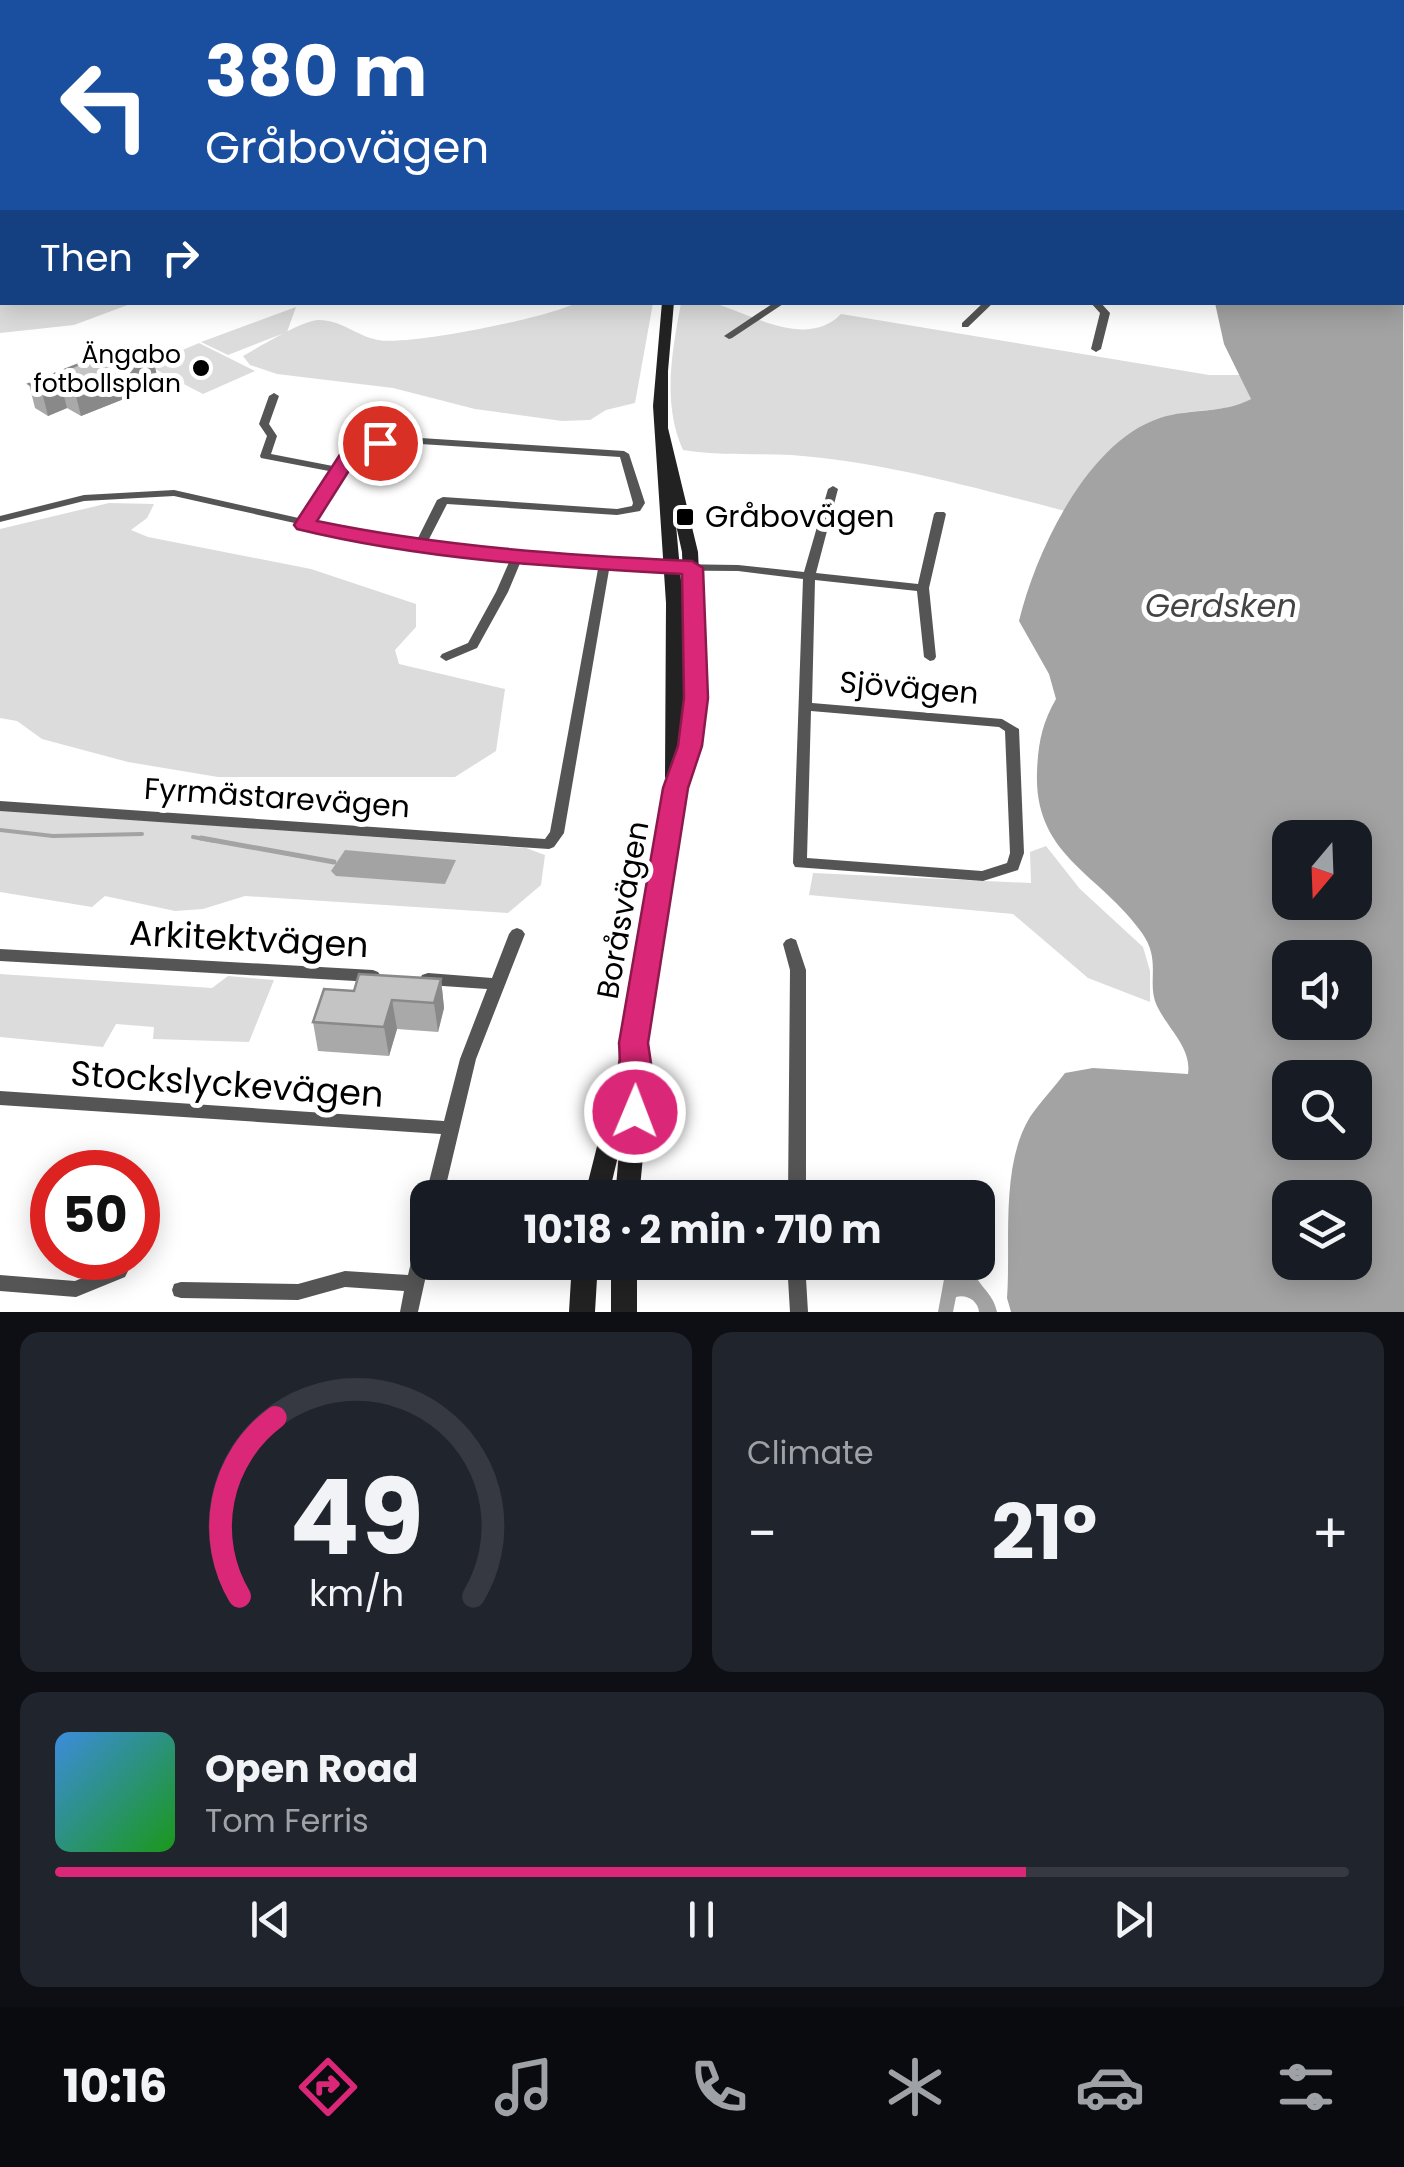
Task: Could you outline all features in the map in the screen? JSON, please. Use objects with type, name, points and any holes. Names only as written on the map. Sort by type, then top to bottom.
[{"type":"main road","name":"Boråsvägen","points":[[600,1180],[634,1043],[676,788],[678,698],[660,347],[667,305]]},
{"type":"main road","name":"Boråsvägen","points":[[662,430],[685,517],[692,568],[696,698],[690,746],[676,788]]},
{"type":"main road","name":"Boråsvägen","points":[[629,1180],[638,1084],[634,1043]]},
{"type":"main road","points":[[582,1312],[585,1280]]},
{"type":"main road","points":[[624,1280],[624,1312]]},
{"type":"street","points":[[729,336],[777,305]]},
{"type":"street","points":[[965,325],[987,305]]},
{"type":"street","points":[[1096,349],[1099,305]]},
{"type":"street","points":[[274,396],[264,424],[272,436],[265,456],[338,470]]},
{"type":"street","points":[[382,426],[391,441]]},
{"type":"street","points":[[304,525],[338,470],[364,448],[391,441],[624,454],[639,503],[636,509],[617,512],[443,500],[418,548]]},
{"type":"street","points":[[805,706],[808,576],[833,489]]},
{"type":"street","points":[[0,520],[84,498],[188,495],[304,525],[418,548],[604,566],[692,568],[923,588]]},
{"type":"street","points":[[930,657],[923,588],[940,514]]},
{"type":"street","points":[[446,657],[473,645],[488,613],[507,589],[516,559]]},
{"type":"street","name":"Fyrmästarevägen","points":[[0,806],[549,844],[557,833],[604,566]]},
{"type":"street","name":"Sjövägen","points":[[805,706],[1002,723],[1012,728],[1017,853],[1010,869],[991,876],[800,863],[805,706]]},
{"type":"street","points":[[438,1180],[450,1128],[495,984],[517,934]]},
{"type":"street","points":[[791,944],[798,970],[797,1180]]},
{"type":"street","name":"Arkitektvägen","points":[[0,955],[394,977]]},
{"type":"street","points":[[412,978],[495,984]]},
{"type":"street","name":"Stockslyckevägen","points":[[0,1098],[450,1128]]},
{"type":"street","points":[[181,1290],[298,1292],[346,1279],[415,1284]]},
{"type":"street","points":[[0,1284],[76,1288],[97,1280]]},
{"type":"street","points":[[409,1312],[416,1280]]},
{"type":"street","points":[[797,1280],[799,1312]]},
{"type":"shaded area","points":[[0,305],[128,305],[74,325],[0,333]]},
{"type":"shaded area","points":[[571,305],[653,305],[635,403],[606,410],[590,420],[562,421],[475,409],[393,388],[277,374],[250,365],[243,356],[312,321],[335,323],[370,338],[394,341],[478,329]]},
{"type":"shaded area","points":[[681,305],[718,305],[795,329],[827,324],[841,314],[1209,375],[1240,375],[1251,399],[1226,408],[1182,413],[1145,426],[1100,463],[1065,511],[861,463],[683,450],[673,414],[672,358]]},
{"type":"shaded area","points":[[296,307],[287,332],[228,355],[201,342]]},
{"type":"shaded area","name":"Ängabo fotbollsplan","points":[[199,343],[255,371],[203,394],[147,365]]},
{"type":"shaded area","points":[[109,503],[154,504],[147,518],[131,530],[148,537],[311,569],[416,604],[416,627],[395,650],[399,664],[505,689],[496,751],[455,777],[218,777],[128,762],[42,739],[17,721],[0,718],[0,529]]},
{"type":"shaded area","points":[[0,810],[526,848],[545,855],[541,885],[508,913],[245,896],[203,909],[175,911],[105,896],[92,907],[0,892]]},
{"type":"shaded area","points":[[1046,846],[1080,889],[1143,947],[1150,971],[1150,1002],[1088,978],[1013,914],[809,895],[813,873],[1031,883],[1030,852]]},
{"type":"shaded area","points":[[0,974],[212,988],[228,976],[274,980],[249,1042],[153,1039],[154,1027],[116,1024],[103,1047],[0,1037]]},
{"type":"water","name":"Gerdsken","points":[[1215,305],[1403,305],[1404,1312],[1011,1312],[1007,1298],[1011,1181],[1014,1158],[1034,1111],[1065,1073],[1093,1068],[1188,1074],[1183,1047],[1154,997],[1148,943],[1125,912],[1073,862],[1046,825],[1037,772],[1040,743],[1056,699],[1049,674],[1019,621],[1052,532],[1068,502],[1110,450],[1134,431],[1160,418],[1229,407],[1251,399],[1224,344]]},
{"type":"water","points":[[345,850],[456,860],[445,884],[336,876],[331,871]]},
{"type":"water","points":[[944,1280],[978,1280],[997,1312],[979,1312],[974,1302],[960,1296],[956,1297],[953,1312],[938,1312]]},
{"type":"building","points":[[125,346],[154,362],[75,392],[61,384],[42,392],[29,384]]},
{"type":"building","points":[[359,974],[441,979],[434,1003],[392,1000],[384,1027],[313,1022],[324,989],[354,991]]},
{"type":"waterway","points":[[0,830],[53,836],[142,834]]},
{"type":"waterway","points":[[193,837],[215,841]]},
{"type":"waterway","points":[[201,838],[334,862]]},
{"type":"place","name":"Ängabo fotbollsplan","points":[[201,368]]},
{"type":"place","name":"Gråbovägen","points":[[685,517]]},
{"type":"route","points":[[380,443],[348,458],[304,525],[418,548],[516,559],[692,568],[696,698],[690,746],[676,788],[634,1043],[638,1084],[635,1112]]}]
